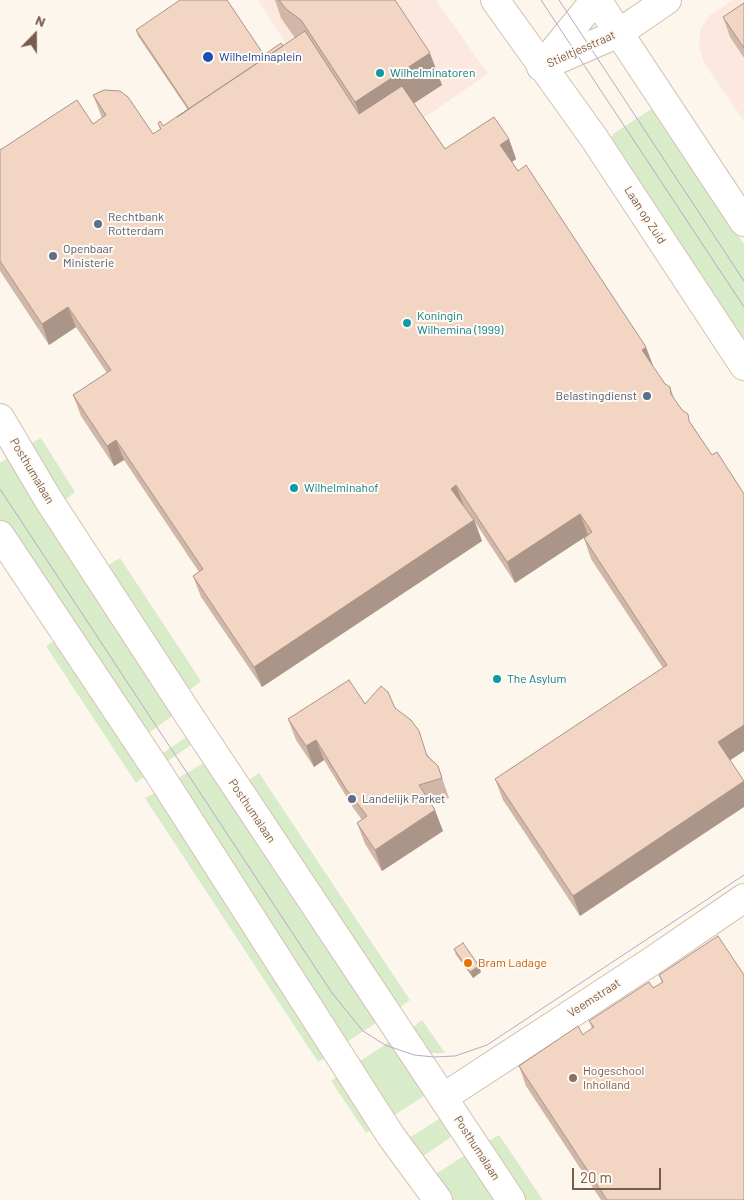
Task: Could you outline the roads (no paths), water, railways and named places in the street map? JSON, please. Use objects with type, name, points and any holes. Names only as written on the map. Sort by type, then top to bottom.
[{"type":"main road","name":"Laan op Zuid","points":[[495,0],[541,67],[594,138],[744,366]]},
{"type":"main road","name":"Stieltjesstraat","points":[[541,67],[596,0]]},
{"type":"main road","points":[[596,0],[744,222]]},
{"type":"main road","name":"Stieltjesstraat","points":[[541,67],[619,33],[667,0]]},
{"type":"main road","name":"Posthumalaan","points":[[0,418],[48,499],[186,712],[511,1200]]},
{"type":"main road","points":[[0,535],[158,772],[391,1136],[438,1200]]},
{"type":"main road","name":"Veemstraat","points":[[444,1098],[744,898]]},
{"type":"tram line","points":[[541,0],[744,307]]},
{"type":"tram line","points":[[559,0],[744,281]]},
{"type":"tram line","points":[[0,489],[332,993],[363,1031],[385,1045],[414,1055],[434,1057],[455,1056],[487,1045],[744,875]]},
{"type":"place","name":"Wilhelminaplein","points":[[208,57]]},
{"type":"place","name":"Wilhelminatoren","points":[[380,73]]},
{"type":"place","name":"Rechtbank Rotterdam","points":[[98,224]]},
{"type":"place","name":"Openbaar Ministerie","points":[[53,256]]},
{"type":"place","name":"Koningin Wilhemina (1999)","points":[[407,323]]},
{"type":"place","name":"Belastingdienst","points":[[647,396]]},
{"type":"place","name":"Wilhelminahof","points":[[294,488]]},
{"type":"place","name":"The Asylum","points":[[497,679]]},
{"type":"place","name":"Landelijk Parket","points":[[352,799]]},
{"type":"place","name":"Bram Ladage","points":[[468,963]]},
{"type":"place","name":"Hogeschool Inholland","points":[[573,1078]]}]
